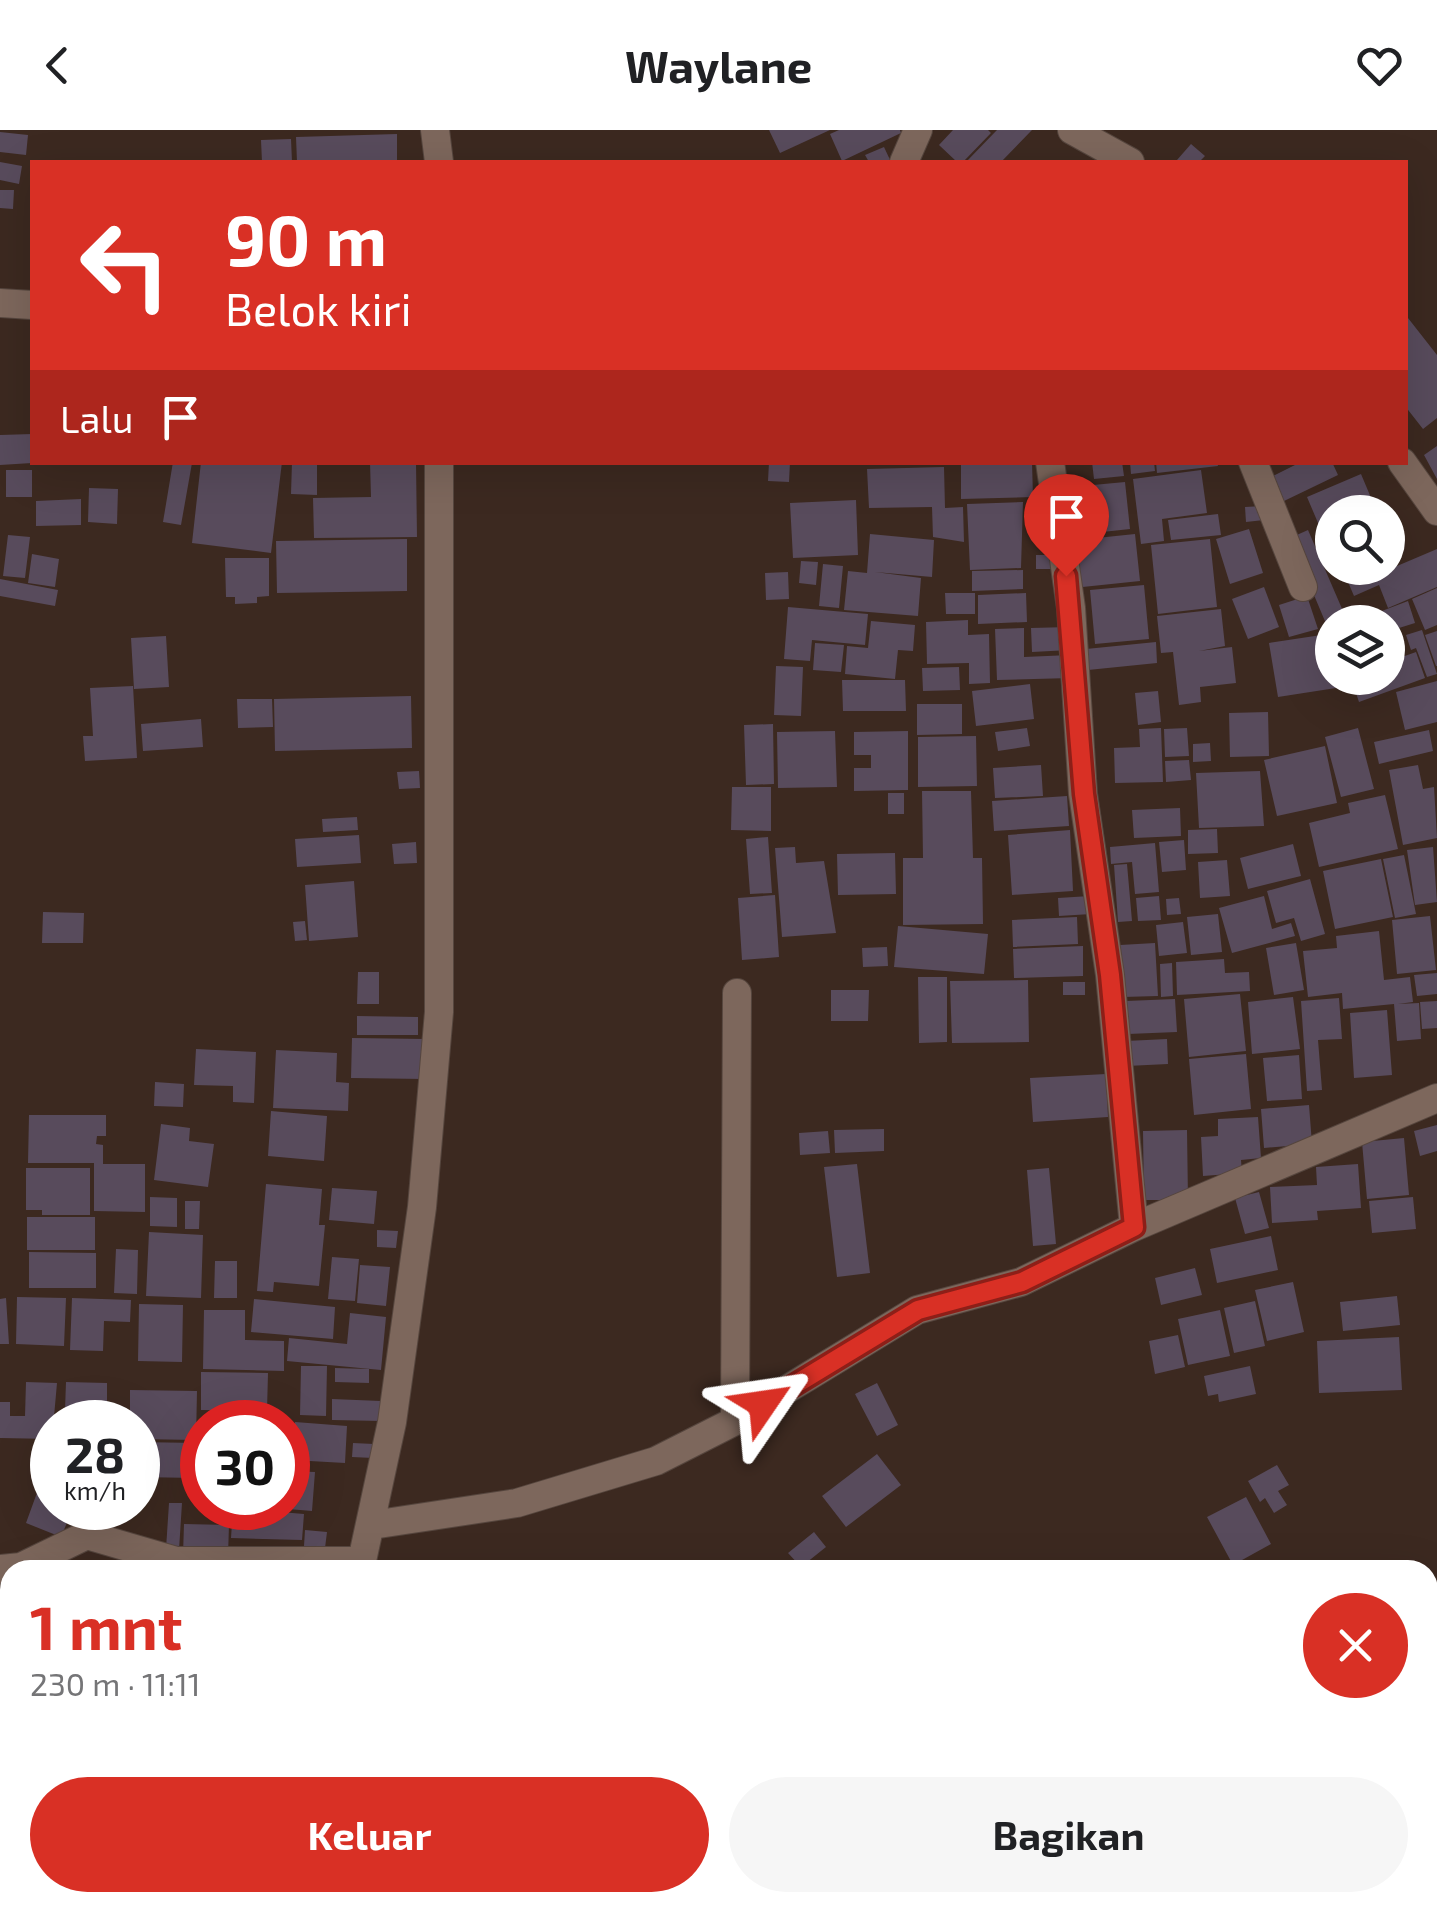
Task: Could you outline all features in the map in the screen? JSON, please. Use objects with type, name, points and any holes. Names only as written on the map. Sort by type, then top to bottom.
[{"type":"street","points":[[435,130],[438,160]]},
{"type":"street","points":[[905,160],[918,130]]},
{"type":"street","points":[[1072,130],[1126,160]]},
{"type":"street","points":[[0,303],[30,305]]},
{"type":"street","points":[[363,1560],[392,1422],[422,1207],[439,1012],[439,465]]},
{"type":"street","points":[[1050,465],[1071,608],[1084,794],[1110,975],[1134,1227]]},
{"type":"street","points":[[1254,465],[1303,588]]},
{"type":"street","points":[[1404,465],[1437,511]]},
{"type":"street","points":[[735,1422],[737,993]]},
{"type":"street","points":[[372,1525],[517,1503],[656,1461],[735,1422],[918,1310],[1022,1282],[1134,1227],[1437,1098]]},
{"type":"street","points":[[35,1560],[87,1535],[173,1560]]},
{"type":"building","points":[[769,130],[830,130],[780,153]]},
{"type":"building","points":[[839,130],[901,133],[844,160],[830,134]]},
{"type":"building","points":[[953,130],[991,133],[965,160],[955,160],[939,145]]},
{"type":"building","points":[[997,130],[1032,130],[1003,160],[968,160]]},
{"type":"building","points":[[0,132],[28,135],[26,155],[0,152]]},
{"type":"building","points":[[397,134],[397,160],[297,160],[296,137]]},
{"type":"building","points":[[291,139],[292,160],[262,160],[261,140]]},
{"type":"building","points":[[1191,144],[1205,156],[1201,160],[1177,160]]},
{"type":"building","points":[[884,147],[890,160],[868,160],[865,155]]},
{"type":"building","points":[[0,162],[22,166],[19,184],[0,180]]},
{"type":"building","points":[[0,190],[14,190],[13,209],[0,208]]},
{"type":"building","points":[[1408,318],[1437,355],[1437,418],[1423,429],[1408,410]]},
{"type":"building","points":[[30,434],[30,463],[0,465],[0,435]]},
{"type":"building","points":[[1437,446],[1437,479],[1424,455]]},
{"type":"building","points":[[172,465],[192,465],[181,525],[163,522]]},
{"type":"building","points":[[201,465],[282,465],[271,553],[192,543]]},
{"type":"building","points":[[292,465],[317,465],[317,495],[291,494]]},
{"type":"building","points":[[370,465],[416,465],[417,537],[314,538],[313,498],[371,497]]},
{"type":"building","points":[[769,465],[790,465],[789,482],[768,481]]},
{"type":"building","points":[[961,465],[1032,465],[1033,497],[961,499]]},
{"type":"building","points":[[1092,465],[1122,465],[1124,476],[1094,479]]},
{"type":"building","points":[[1130,465],[1154,465],[1155,471],[1131,474]]},
{"type":"building","points":[[1156,465],[1218,466],[1157,473]]},
{"type":"building","points":[[1295,465],[1333,465],[1338,475],[1284,501],[1271,477]]},
{"type":"building","points":[[944,467],[945,508],[963,507],[964,542],[933,537],[932,507],[869,508],[867,469]]},
{"type":"building","points":[[6,470],[32,470],[32,497],[6,497]]},
{"type":"building","points":[[1201,470],[1207,513],[1162,519],[1164,541],[1141,544],[1133,479]]},
{"type":"building","points":[[1361,474],[1370,495],[1315,495],[1315,516],[1307,497]]},
{"type":"building","points":[[1125,482],[1130,529],[1066,536],[1061,488]]},
{"type":"building","points":[[89,488],[118,489],[117,524],[88,522]]},
{"type":"building","points":[[81,499],[81,525],[36,526],[36,501]]},
{"type":"building","points":[[856,500],[858,555],[793,558],[790,503]]},
{"type":"building","points":[[1023,502],[1021,568],[970,570],[967,504]]},
{"type":"building","points":[[1263,506],[1264,520],[1246,522],[1245,507]]},
{"type":"building","points":[[1218,514],[1221,535],[1171,540],[1168,520]]},
{"type":"building","points":[[1249,529],[1263,573],[1230,584],[1216,539]]},
{"type":"building","points":[[1308,530],[1315,546],[1315,585],[1332,585],[1340,605],[1318,605],[1290,538]]},
{"type":"building","points":[[870,534],[934,540],[932,577],[875,572],[921,578],[918,616],[844,610],[848,571],[867,573]]},
{"type":"building","points":[[1135,534],[1140,581],[1073,588],[1068,541]]},
{"type":"building","points":[[8,535],[30,537],[25,578],[3,576]]},
{"type":"building","points":[[407,539],[407,591],[277,593],[276,541]]},
{"type":"building","points":[[1210,539],[1217,607],[1158,614],[1151,545]]},
{"type":"building","points":[[1437,549],[1437,587],[1387,605],[1379,585],[1405,585],[1405,563]]},
{"type":"building","points":[[32,554],[59,559],[55,587],[28,583]]},
{"type":"building","points":[[1036,555],[1057,555],[1057,569],[1036,569]]},
{"type":"building","points":[[225,558],[269,558],[269,596],[257,597],[257,603],[235,604],[235,597],[226,597]]},
{"type":"building","points":[[801,561],[818,562],[816,585],[799,583]]},
{"type":"building","points":[[823,564],[843,566],[839,608],[819,606]]},
{"type":"building","points":[[1023,570],[1023,589],[972,591],[972,571]]},
{"type":"building","points":[[788,572],[789,599],[766,600],[765,573]]},
{"type":"building","points":[[0,579],[58,590],[55,606],[0,596]]},
{"type":"building","points":[[1144,585],[1149,639],[1095,644],[1090,590]]},
{"type":"building","points":[[1349,585],[1379,585],[1354,596]]},
{"type":"building","points":[[1264,587],[1279,627],[1248,639],[1232,599]]},
{"type":"building","points":[[1437,588],[1437,625],[1425,630],[1412,599]]},
{"type":"building","points":[[945,593],[975,593],[975,614],[946,614]]},
{"type":"building","points":[[1026,593],[1027,622],[978,624],[978,595]]},
{"type":"building","points":[[1307,596],[1315,630],[1289,637],[1279,605]]},
{"type":"building","points":[[1408,601],[1415,623],[1405,626],[1405,605],[1398,605]]},
{"type":"building","points":[[788,607],[868,614],[865,645],[812,640],[810,661],[784,659]]},
{"type":"building","points":[[1221,609],[1225,646],[1199,651],[1232,647],[1236,683],[1200,687],[1201,702],[1179,705],[1173,652],[1161,653],[1157,616]]},
{"type":"building","points":[[968,620],[968,635],[989,634],[990,683],[969,684],[969,663],[927,664],[926,622]]},
{"type":"building","points":[[871,621],[915,625],[913,651],[898,650],[895,679],[845,674],[847,646],[868,648]]},
{"type":"building","points":[[1069,627],[1070,650],[1032,652],[1031,628]]},
{"type":"building","points":[[1024,628],[1024,657],[1070,655],[1071,678],[997,680],[995,629]]},
{"type":"building","points":[[1422,630],[1437,674],[1427,677],[1416,648],[1411,650],[1406,635]]},
{"type":"building","points":[[1437,631],[1437,666],[1436,666],[1425,635]]},
{"type":"building","points":[[166,636],[169,687],[134,689],[131,638]]},
{"type":"building","points":[[1315,636],[1315,691],[1278,697],[1269,643]]},
{"type":"building","points":[[1156,642],[1157,663],[1088,670],[1086,649]]},
{"type":"building","points":[[815,643],[844,645],[841,672],[813,670]]},
{"type":"building","points":[[1416,652],[1425,678],[1405,685],[1405,656]]},
{"type":"building","points":[[776,666],[803,667],[801,716],[774,715]]},
{"type":"building","points":[[959,667],[960,690],[923,691],[922,668]]},
{"type":"building","points":[[842,680],[905,680],[906,711],[843,711]]},
{"type":"building","points":[[1437,681],[1437,722],[1405,730],[1397,695],[1405,695],[1405,690]]},
{"type":"building","points":[[1030,684],[1034,719],[976,726],[972,691]]},
{"type":"building","points":[[133,686],[137,758],[85,761],[83,736],[93,736],[90,688]]},
{"type":"building","points":[[1158,691],[1161,722],[1138,725],[1135,693]]},
{"type":"building","points":[[1357,695],[1378,695],[1359,702]]},
{"type":"building","points":[[411,696],[412,748],[275,751],[274,699]]},
{"type":"building","points":[[237,699],[272,699],[273,727],[238,728]]},
{"type":"building","points":[[917,704],[962,704],[962,734],[917,735]]},
{"type":"building","points":[[1268,712],[1269,756],[1230,757],[1229,713]]},
{"type":"building","points":[[201,719],[203,747],[143,751],[141,724]]},
{"type":"building","points":[[773,724],[774,784],[746,785],[744,725]]},
{"type":"building","points":[[1027,728],[1030,746],[998,751],[995,732]]},
{"type":"building","points":[[1161,728],[1163,782],[1115,783],[1114,748],[1140,747],[1139,729]]},
{"type":"building","points":[[1187,728],[1189,756],[1165,757],[1164,729]]},
{"type":"building","points":[[1358,728],[1374,789],[1341,797],[1325,737]]},
{"type":"building","points":[[1429,730],[1433,751],[1379,764],[1374,742]]},
{"type":"building","points":[[835,731],[837,787],[778,788],[777,732]]},
{"type":"building","points":[[908,731],[908,790],[854,791],[854,768],[871,768],[871,755],[854,755],[854,732]]},
{"type":"building","points":[[976,736],[977,786],[918,787],[918,737]]},
{"type":"building","points":[[1210,743],[1211,761],[1193,762],[1193,744]]},
{"type":"building","points":[[1325,746],[1337,803],[1277,816],[1264,760]]},
{"type":"building","points":[[1189,760],[1191,780],[1166,782],[1165,761]]},
{"type":"building","points":[[1041,765],[1043,796],[995,798],[993,768]]},
{"type":"building","points":[[1418,765],[1423,789],[1434,787],[1437,838],[1403,845],[1389,770]]},
{"type":"building","points":[[419,771],[420,788],[399,789],[397,772]]},
{"type":"building","points":[[1260,771],[1264,826],[1199,828],[1196,773]]},
{"type":"building","points":[[732,787],[771,787],[771,831],[731,830]]},
{"type":"building","points":[[922,791],[971,791],[973,858],[982,858],[983,924],[903,925],[903,858],[923,858]]},
{"type":"building","points":[[888,793],[904,793],[904,814],[888,814]]},
{"type":"building","points":[[1385,795],[1398,849],[1319,867],[1309,823],[1350,813],[1348,803]]},
{"type":"building","points":[[1067,796],[1069,826],[994,831],[992,801]]},
{"type":"building","points":[[1180,808],[1181,836],[1134,838],[1132,810]]},
{"type":"building","points":[[357,817],[358,830],[323,832],[322,819]]},
{"type":"building","points":[[1217,829],[1218,853],[1188,854],[1188,830]]},
{"type":"building","points":[[1070,830],[1073,891],[1012,895],[1008,835]]},
{"type":"building","points":[[359,835],[361,863],[297,867],[295,839]]},
{"type":"building","points":[[768,837],[772,893],[750,894],[746,839]]},
{"type":"building","points":[[1184,840],[1186,870],[1162,872],[1159,842]]},
{"type":"building","points":[[416,842],[417,863],[394,864],[392,844]]},
{"type":"building","points":[[1155,843],[1159,892],[1135,894],[1132,862],[1111,864],[1110,847]]},
{"type":"building","points":[[1293,844],[1301,876],[1248,889],[1240,858]]},
{"type":"building","points":[[795,847],[796,863],[824,861],[836,933],[782,937],[775,848]]},
{"type":"building","points":[[1433,847],[1437,902],[1415,905],[1407,850]]},
{"type":"building","points":[[895,853],[896,894],[838,895],[837,854]]},
{"type":"building","points":[[1404,855],[1416,914],[1395,918],[1383,859]]},
{"type":"building","points":[[1381,859],[1393,917],[1335,929],[1323,871]]},
{"type":"building","points":[[1227,860],[1230,896],[1200,898],[1198,862]]},
{"type":"building","points":[[1127,864],[1132,921],[1118,922],[1114,865]]},
{"type":"building","points":[[1310,879],[1325,934],[1301,941],[1294,918],[1276,923],[1267,891]]},
{"type":"building","points":[[354,881],[358,937],[309,941],[305,885]]},
{"type":"building","points":[[775,895],[779,957],[742,960],[738,898]]},
{"type":"building","points":[[1090,896],[1091,914],[1059,916],[1058,898]]},
{"type":"building","points":[[1159,896],[1161,920],[1138,921],[1136,898]]},
{"type":"building","points":[[1264,896],[1272,929],[1291,923],[1295,936],[1232,953],[1219,908]]},
{"type":"building","points":[[1179,898],[1181,914],[1167,915],[1166,899]]},
{"type":"building","points":[[43,912],[84,913],[83,943],[42,943]]},
{"type":"building","points":[[1218,914],[1222,952],[1191,955],[1187,917]]},
{"type":"building","points":[[1430,916],[1436,970],[1397,974],[1392,920]]},
{"type":"building","points":[[1077,917],[1078,944],[1013,947],[1012,920]]},
{"type":"building","points":[[305,921],[307,940],[295,941],[293,922]]},
{"type":"building","points":[[1183,922],[1187,953],[1159,956],[1156,925]]},
{"type":"building","points":[[898,926],[988,934],[984,974],[894,967]]},
{"type":"building","points":[[1379,931],[1384,980],[1410,977],[1413,1002],[1398,1004],[1419,1003],[1421,1039],[1397,1041],[1394,1004],[1343,1009],[1342,993],[1308,997],[1303,951],[1337,948],[1336,936]]},
{"type":"building","points":[[1155,943],[1158,996],[1123,997],[1120,945]]},
{"type":"building","points":[[1296,943],[1304,990],[1274,995],[1266,948]]},
{"type":"building","points":[[1083,946],[1083,976],[1014,978],[1013,949]]},
{"type":"building","points":[[887,947],[888,966],[863,967],[862,948]]},
{"type":"building","points":[[1224,959],[1225,973],[1249,972],[1250,991],[1177,995],[1176,962]]},
{"type":"building","points":[[1172,963],[1173,996],[1161,997],[1160,964]]},
{"type":"building","points":[[358,972],[379,972],[379,1004],[357,1004]]},
{"type":"building","points":[[1437,973],[1437,994],[1417,996],[1414,975]]},
{"type":"building","points":[[918,977],[947,977],[947,1042],[919,1043]]},
{"type":"building","points":[[1028,980],[1029,1042],[952,1043],[950,981]]},
{"type":"building","points":[[1063,982],[1085,982],[1085,995],[1063,995]]},
{"type":"building","points":[[831,990],[869,990],[868,1021],[831,1021]]},
{"type":"building","points":[[1240,994],[1246,1051],[1189,1057],[1184,999]]},
{"type":"building","points":[[1293,997],[1300,1049],[1252,1054],[1248,1002]]},
{"type":"building","points":[[1339,998],[1342,1039],[1318,1040],[1322,1090],[1307,1091],[1301,1001]]},
{"type":"building","points":[[1175,999],[1177,1032],[1128,1034],[1126,1001]]},
{"type":"building","points":[[1437,1001],[1437,1028],[1422,1029],[1420,1002]]},
{"type":"building","points":[[1387,1010],[1392,1075],[1354,1078],[1350,1013]]},
{"type":"building","points":[[357,1016],[418,1017],[418,1035],[357,1035]]},
{"type":"building","points":[[352,1038],[426,1039],[425,1079],[351,1078]]},
{"type":"building","points":[[1167,1039],[1168,1064],[1127,1066],[1126,1041]]},
{"type":"building","points":[[196,1049],[256,1052],[254,1103],[233,1102],[233,1086],[194,1085]]},
{"type":"building","points":[[276,1050],[337,1053],[336,1082],[349,1083],[348,1111],[273,1108]]},
{"type":"building","points":[[1246,1054],[1251,1109],[1194,1115],[1189,1059]]},
{"type":"building","points":[[1299,1055],[1302,1099],[1267,1101],[1263,1058]]},
{"type":"building","points":[[1106,1074],[1108,1117],[1033,1122],[1030,1078]]},
{"type":"building","points":[[155,1082],[184,1084],[183,1107],[154,1106]]},
{"type":"building","points":[[1309,1105],[1312,1144],[1264,1148],[1261,1109]]},
{"type":"building","points":[[271,1111],[327,1116],[324,1161],[268,1156]]},
{"type":"building","points":[[29,1115],[106,1115],[106,1136],[97,1136],[96,1144],[103,1145],[103,1164],[145,1164],[145,1212],[94,1211],[94,1163],[28,1163]]},
{"type":"building","points":[[1258,1117],[1261,1158],[1241,1160],[1242,1173],[1203,1176],[1201,1137],[1218,1136],[1218,1119]]},
{"type":"building","points":[[161,1124],[190,1128],[189,1141],[214,1144],[208,1187],[154,1180]]},
{"type":"building","points":[[1437,1125],[1437,1151],[1420,1156],[1414,1131]]},
{"type":"building","points":[[884,1129],[884,1151],[835,1153],[834,1130]]},
{"type":"building","points":[[1187,1130],[1188,1200],[1144,1200],[1143,1131]]},
{"type":"building","points":[[828,1131],[830,1153],[800,1155],[799,1133]]},
{"type":"building","points":[[1404,1138],[1409,1195],[1367,1199],[1362,1142]]},
{"type":"building","points":[[857,1164],[870,1273],[837,1277],[824,1167]]},
{"type":"building","points":[[1358,1164],[1361,1208],[1317,1211],[1318,1220],[1272,1223],[1270,1187],[1317,1185],[1316,1167]]},
{"type":"building","points":[[26,1168],[90,1168],[90,1215],[42,1215],[42,1210],[26,1210]]},
{"type":"building","points":[[1049,1168],[1056,1244],[1033,1246],[1027,1170]]},
{"type":"building","points":[[266,1184],[322,1189],[319,1225],[325,1225],[319,1286],[274,1282],[273,1292],[257,1291]]},
{"type":"building","points":[[332,1188],[377,1191],[374,1224],[329,1220]]},
{"type":"building","points":[[1259,1192],[1269,1228],[1245,1234],[1235,1198]]},
{"type":"building","points":[[150,1197],[177,1198],[177,1227],[150,1226]]},
{"type":"building","points":[[1413,1197],[1416,1229],[1372,1233],[1369,1201]]},
{"type":"building","points":[[185,1201],[200,1201],[199,1229],[185,1229]]},
{"type":"building","points":[[27,1217],[95,1217],[95,1250],[27,1250]]},
{"type":"building","points":[[377,1230],[398,1231],[396,1248],[377,1247]]},
{"type":"building","points":[[149,1232],[203,1235],[201,1298],[146,1296]]},
{"type":"building","points":[[1271,1236],[1278,1270],[1217,1283],[1210,1249]]},
{"type":"building","points":[[116,1249],[138,1250],[137,1294],[114,1293]]},
{"type":"building","points":[[29,1252],[96,1253],[96,1288],[29,1288]]},
{"type":"building","points":[[332,1257],[359,1259],[355,1301],[328,1299]]},
{"type":"building","points":[[215,1261],[237,1261],[237,1298],[214,1298]]},
{"type":"building","points":[[360,1265],[390,1267],[386,1306],[357,1303]]},
{"type":"building","points":[[1195,1268],[1202,1295],[1161,1305],[1155,1278]]},
{"type":"building","points":[[1293,1282],[1304,1332],[1267,1341],[1255,1290]]},
{"type":"building","points":[[1397,1296],[1400,1325],[1343,1331],[1340,1302]]},
{"type":"building","points":[[17,1297],[66,1298],[64,1346],[16,1344]]},
{"type":"building","points":[[6,1298],[9,1344],[0,1344],[0,1299]]},
{"type":"building","points":[[72,1298],[131,1300],[130,1322],[104,1321],[103,1351],[70,1350]]},
{"type":"building","points":[[254,1299],[335,1307],[333,1339],[251,1332]]},
{"type":"building","points":[[1255,1301],[1265,1346],[1234,1353],[1224,1308]]},
{"type":"building","points":[[139,1304],[183,1305],[182,1362],[138,1361]]},
{"type":"building","points":[[204,1310],[245,1310],[245,1340],[284,1341],[284,1371],[203,1369]]},
{"type":"building","points":[[1220,1310],[1230,1356],[1188,1365],[1178,1319]]},
{"type":"building","points":[[350,1313],[386,1317],[381,1370],[287,1361],[289,1338],[347,1344]]},
{"type":"building","points":[[1178,1335],[1185,1367],[1155,1374],[1149,1341]]},
{"type":"building","points":[[1399,1337],[1402,1390],[1319,1393],[1317,1341]]},
{"type":"building","points":[[301,1366],[327,1366],[326,1416],[310,1415],[310,1400],[300,1400]]},
{"type":"building","points":[[1250,1366],[1256,1394],[1219,1402],[1218,1394],[1208,1396],[1204,1376]]},
{"type":"building","points":[[335,1368],[369,1369],[369,1383],[335,1382]]},
{"type":"building","points":[[201,1372],[268,1373],[267,1400],[201,1400]]},
{"type":"building","points":[[26,1382],[57,1383],[55,1400],[30,1400],[30,1439],[0,1438],[0,1402],[10,1402],[10,1416],[25,1416]]},
{"type":"building","points":[[66,1382],[107,1383],[107,1400],[65,1400]]},
{"type":"building","points":[[877,1383],[898,1425],[877,1436],[855,1394]]},
{"type":"building","points":[[130,1390],[197,1391],[197,1400],[180,1400],[180,1440],[160,1439],[160,1400],[130,1400]]},
{"type":"building","points":[[332,1399],[381,1401],[381,1421],[332,1420]]},
{"type":"building","points":[[310,1423],[347,1426],[345,1463],[310,1461]]},
{"type":"building","points":[[160,1442],[180,1443],[180,1478],[160,1477]]},
{"type":"building","points":[[353,1443],[374,1444],[373,1458],[352,1457]]},
{"type":"building","points":[[877,1454],[901,1485],[846,1527],[822,1496]]},
{"type":"building","points":[[1277,1465],[1289,1485],[1278,1491],[1287,1505],[1274,1513],[1265,1498],[1260,1502],[1248,1481]]},
{"type":"building","points":[[310,1472],[315,1472],[310,1511]]},
{"type":"building","points":[[1246,1497],[1271,1544],[1242,1560],[1230,1560],[1207,1517]]},
{"type":"building","points":[[169,1503],[180,1503],[179,1550],[166,1549]]},
{"type":"building","points":[[44,1530],[64,1530],[61,1537]]},
{"type":"building","points":[[184,1530],[229,1530],[228,1556],[183,1555]]},
{"type":"building","points":[[232,1530],[303,1530],[302,1540],[231,1538]]},
{"type":"building","points":[[305,1530],[327,1532],[325,1548],[304,1546]]},
{"type":"building","points":[[814,1532],[826,1547],[810,1560],[794,1560],[788,1553]]},
{"type":"route","points":[[763,1404],[918,1310],[1022,1282],[1134,1227],[1110,975],[1084,794],[1066,576]]}]
